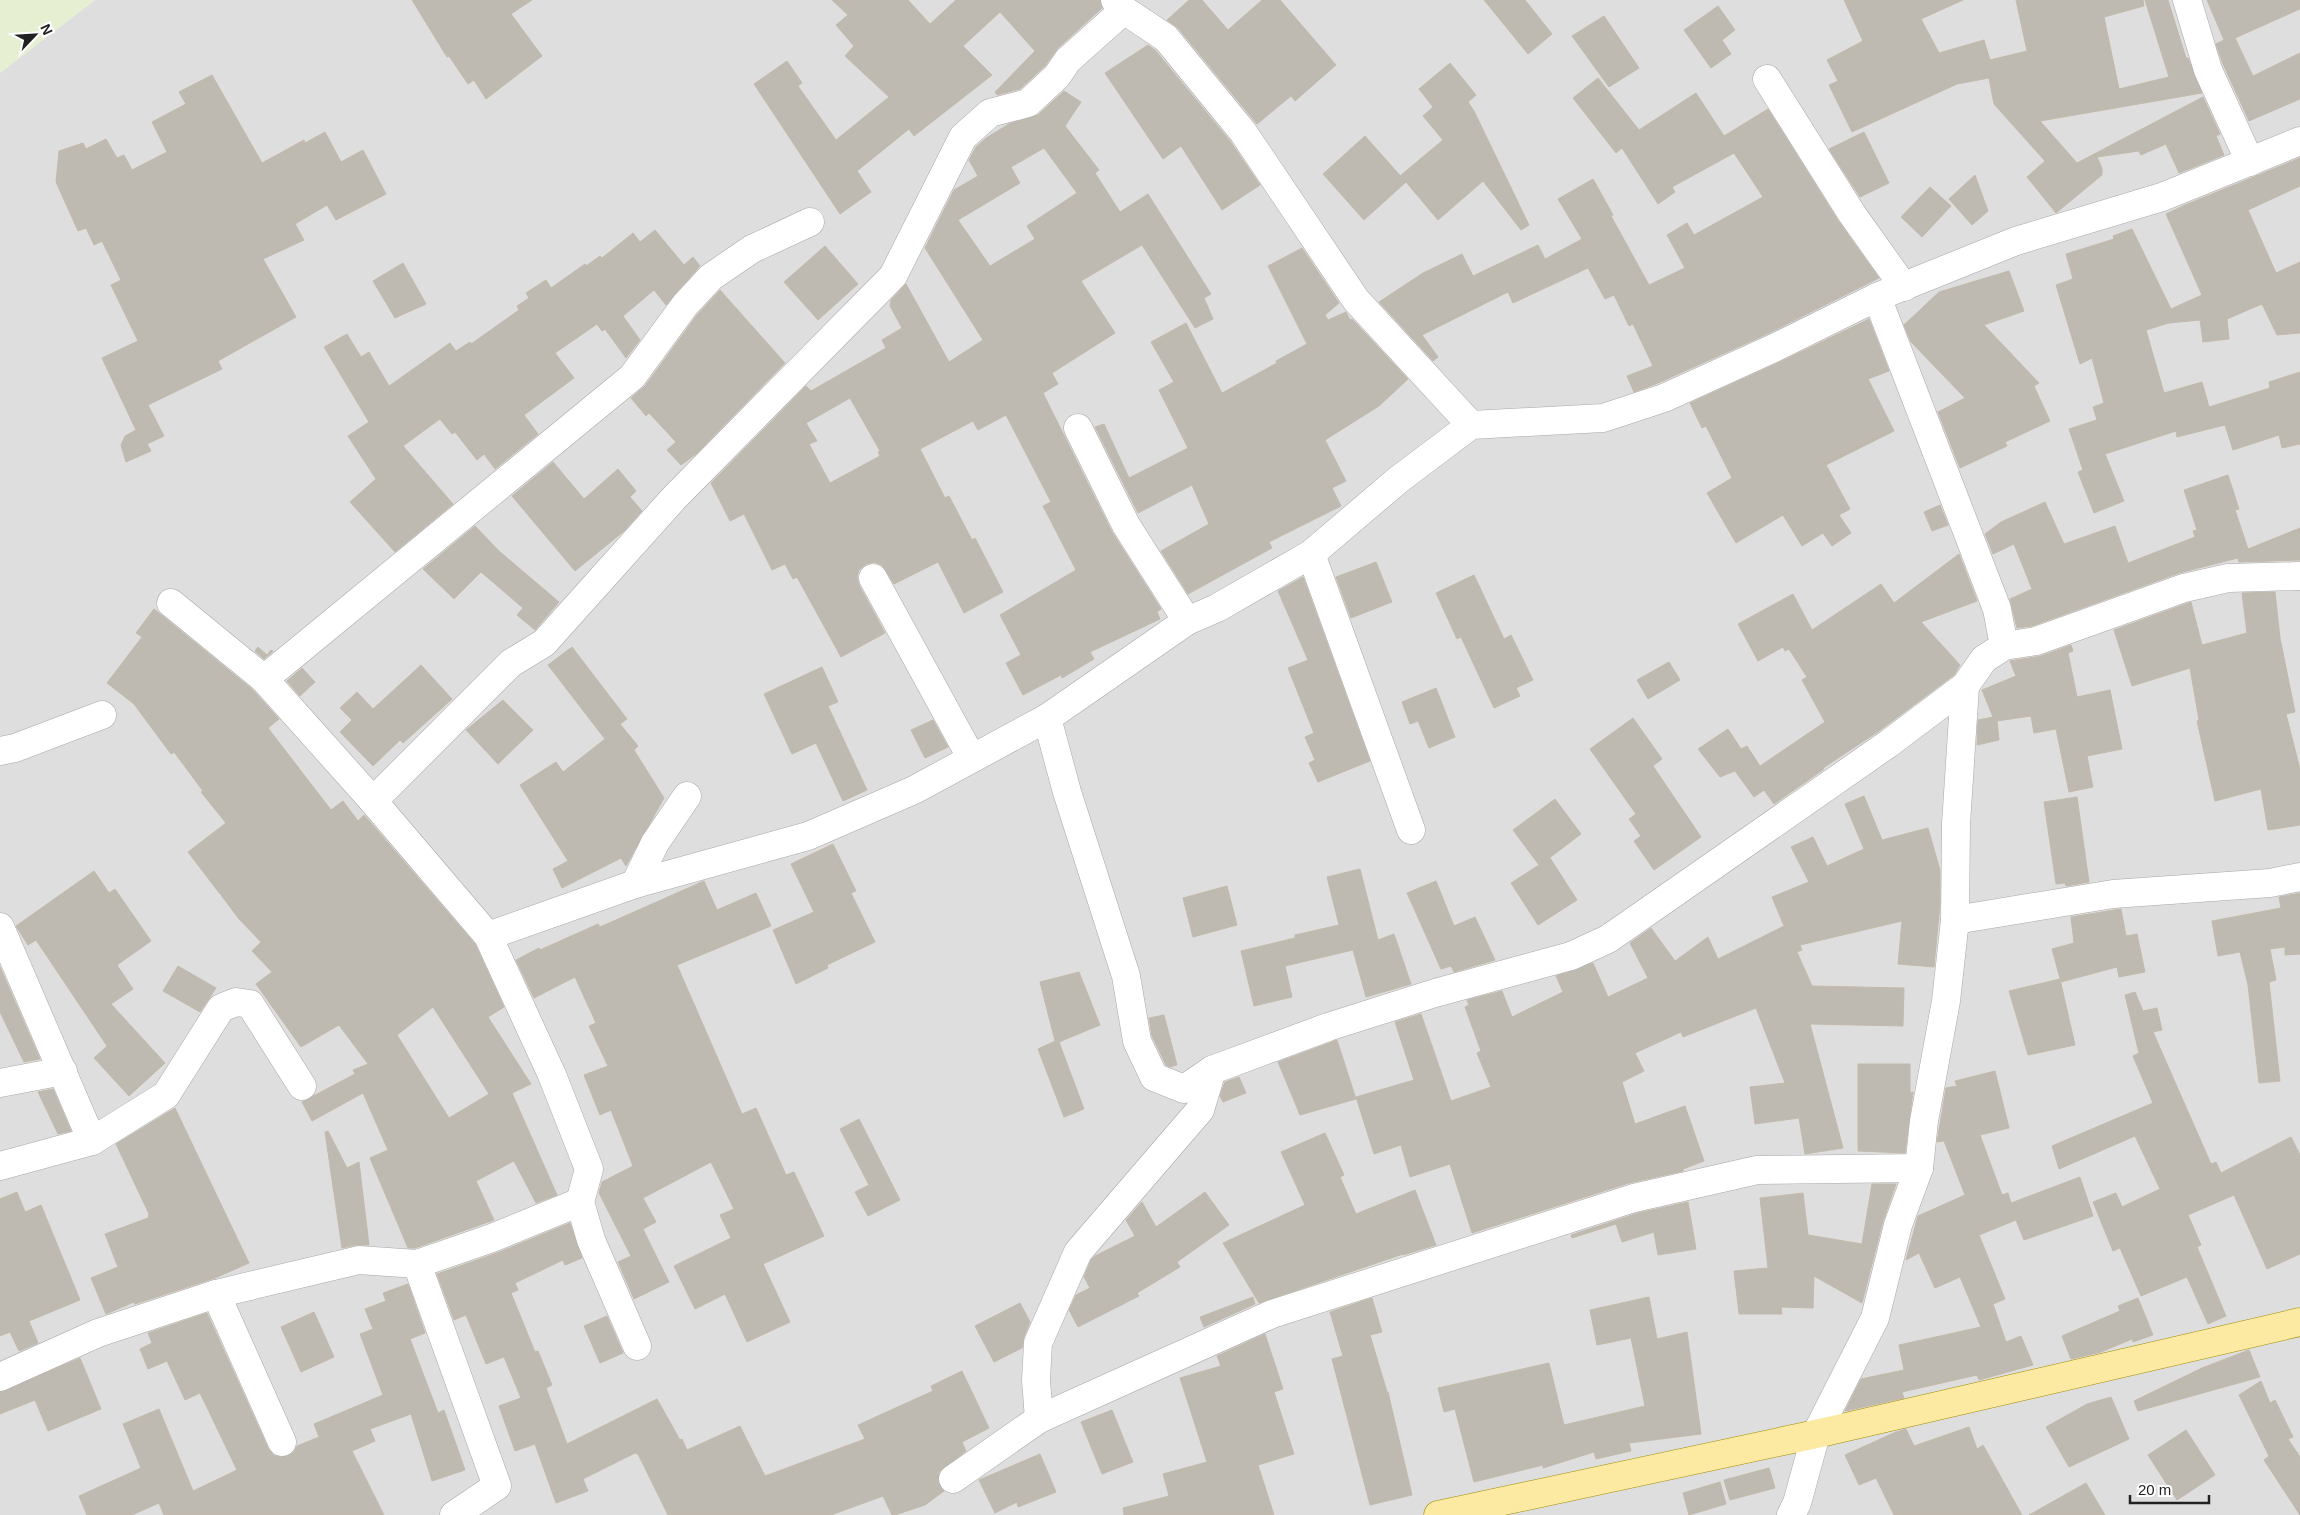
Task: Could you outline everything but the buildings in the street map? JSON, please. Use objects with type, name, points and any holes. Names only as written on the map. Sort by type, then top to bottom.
[{"type":"main road","points":[[1438,1515],[1816,1434],[2300,1322]]},
{"type":"street","points":[[2187,0],[2208,70],[2250,162]]},
{"type":"street","points":[[373,801],[511,662],[544,643],[674,498],[894,276],[963,137],[990,113],[1028,102],[1057,76],[1068,60],[1120,5],[1166,38],[1243,132],[1356,300],[1471,425]]},
{"type":"street","points":[[1767,79],[1852,214],[1904,287]]},
{"type":"street","points":[[488,936],[635,884],[808,836],[914,790],[971,757],[1047,718],[1187,621],[1217,608],[1311,554],[1398,480],[1471,425],[1603,418],[1656,401],[1774,348],[1877,297],[2016,241],[2162,197],[2300,141]]},
{"type":"street","points":[[264,679],[632,377],[685,305],[711,277],[752,249],[810,222]]},
{"type":"street","points":[[1877,297],[1997,609],[2004,646]]},
{"type":"street","points":[[1078,428],[1126,525],[1187,621]]},
{"type":"street","points":[[1311,554],[1411,830]]},
{"type":"street","points":[[1047,718],[1067,792],[1126,976],[1137,1041],[1154,1077],[1184,1089],[1212,1070],[1328,1027],[1435,993],[1571,956],[1608,939],[1888,744],[1964,686],[1984,660],[2004,646],[2036,641],[2184,588],[2228,578],[2300,576]]},
{"type":"street","points":[[873,578],[971,757]]},
{"type":"street","points":[[172,604],[264,679],[373,801],[488,936],[552,1076],[589,1169],[580,1202],[591,1240],[637,1346]]},
{"type":"street","points":[[1791,1515],[1798,1503],[1816,1434],[1876,1318],[1898,1225],[1919,1168],[1924,1122],[1946,1001],[1955,920],[1956,824],[1964,686]]},
{"type":"street","points":[[0,751],[15,748],[102,714]]},
{"type":"street","points":[[635,884],[655,843],[687,796]]},
{"type":"street","points":[[1955,920],[2113,894],[2270,883],[2300,877]]},
{"type":"street","points":[[0,927],[92,1141]]},
{"type":"street","points":[[0,1166],[92,1141],[166,1095],[221,1008],[236,1002],[250,1004],[302,1086]]},
{"type":"street","points":[[1039,1418],[1036,1380],[1038,1343],[1078,1252],[1200,1110],[1212,1070]]},
{"type":"street","points":[[0,1083],[63,1071]]},
{"type":"street","points":[[953,1479],[1039,1418],[1272,1314],[1634,1198],[1758,1170],[1919,1168]]},
{"type":"street","points":[[0,1377],[98,1332],[216,1294],[360,1260],[417,1264],[492,1238],[580,1202]]},
{"type":"street","points":[[417,1264],[497,1486],[454,1515]]},
{"type":"street","points":[[216,1294],[282,1442]]},
{"type":"shaded area","points":[[95,0],[2300,0],[2300,1515],[0,1515],[0,73]]},
{"type":"green space","points":[[0,0],[95,0],[0,73]]}]
